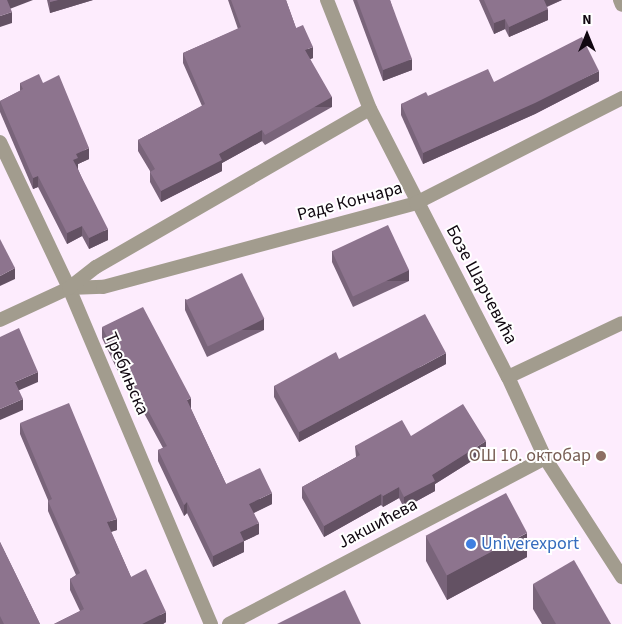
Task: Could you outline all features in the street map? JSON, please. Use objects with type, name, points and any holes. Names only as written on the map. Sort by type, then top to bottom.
[{"type":"street","name":"Бозе Шарчевића","points":[[327,0],[370,109],[416,203],[508,378],[545,458],[622,577]]},
{"type":"street","points":[[620,0],[622,5]]},
{"type":"street","name":"Раде Кончара","points":[[69,288],[102,286],[416,203],[622,98]]},
{"type":"street","name":"Раде Кончара","points":[[0,320],[69,288],[96,267],[370,109]]},
{"type":"street","name":"Требињска","points":[[0,142],[69,288],[211,624]]},
{"type":"street","points":[[508,378],[622,323]]},
{"type":"street","name":"Јакшићева","points":[[229,624],[545,458]]},
{"type":"building","points":[[0,0],[7,0],[12,12],[0,16]]},
{"type":"building","points":[[231,0],[286,0],[296,28],[303,25],[313,47],[305,50],[332,97],[265,135],[262,130],[219,154],[222,160],[161,191],[150,172],[155,169],[138,140],[205,104],[183,53],[241,27]]},
{"type":"building","points":[[357,0],[390,0],[412,59],[383,70]]},
{"type":"building","points":[[484,0],[544,0],[548,9],[509,27],[505,19],[494,23]]},
{"type":"building","points":[[582,37],[599,71],[535,103],[423,153],[401,104],[426,92],[428,96],[488,69],[494,82]]},
{"type":"building","points":[[39,74],[43,83],[59,75],[89,148],[76,154],[78,158],[73,160],[108,229],[89,238],[82,226],[67,233],[38,176],[33,178],[0,101],[23,89],[20,83]]},
{"type":"building","points":[[388,225],[409,270],[353,297],[332,251]]},
{"type":"building","points":[[0,239],[15,268],[0,276]]},
{"type":"building","points":[[242,273],[264,319],[208,346],[185,301]]},
{"type":"building","points":[[143,307],[191,398],[187,400],[226,484],[260,468],[272,493],[249,504],[259,523],[240,532],[244,541],[213,556],[187,502],[184,505],[158,450],[167,446],[127,371],[124,373],[102,327]]},
{"type":"building","points":[[425,314],[446,353],[299,432],[274,386],[336,352],[339,359]]},
{"type":"building","points":[[19,328],[38,372],[15,382],[23,399],[0,409],[0,337]]},
{"type":"building","points":[[69,403],[117,519],[107,522],[131,577],[146,569],[166,612],[142,624],[54,624],[84,609],[70,579],[80,573],[48,501],[52,499],[20,423]]},
{"type":"building","points":[[463,404],[486,441],[432,475],[435,481],[404,497],[399,487],[383,496],[381,494],[324,526],[302,487],[360,455],[355,446],[402,420],[411,436]]},
{"type":"building","points":[[506,493],[527,533],[447,575],[426,536]]},
{"type":"building","points":[[0,542],[40,624],[4,624],[0,616]]},
{"type":"building","points":[[574,560],[611,624],[556,624],[533,584]]},
{"type":"building","points":[[345,590],[361,624],[277,624]]},
{"type":"place","name":"ОШ 10. октобар","points":[[601,456]]},
{"type":"place","name":"Univerexport","points":[[471,544]]}]
